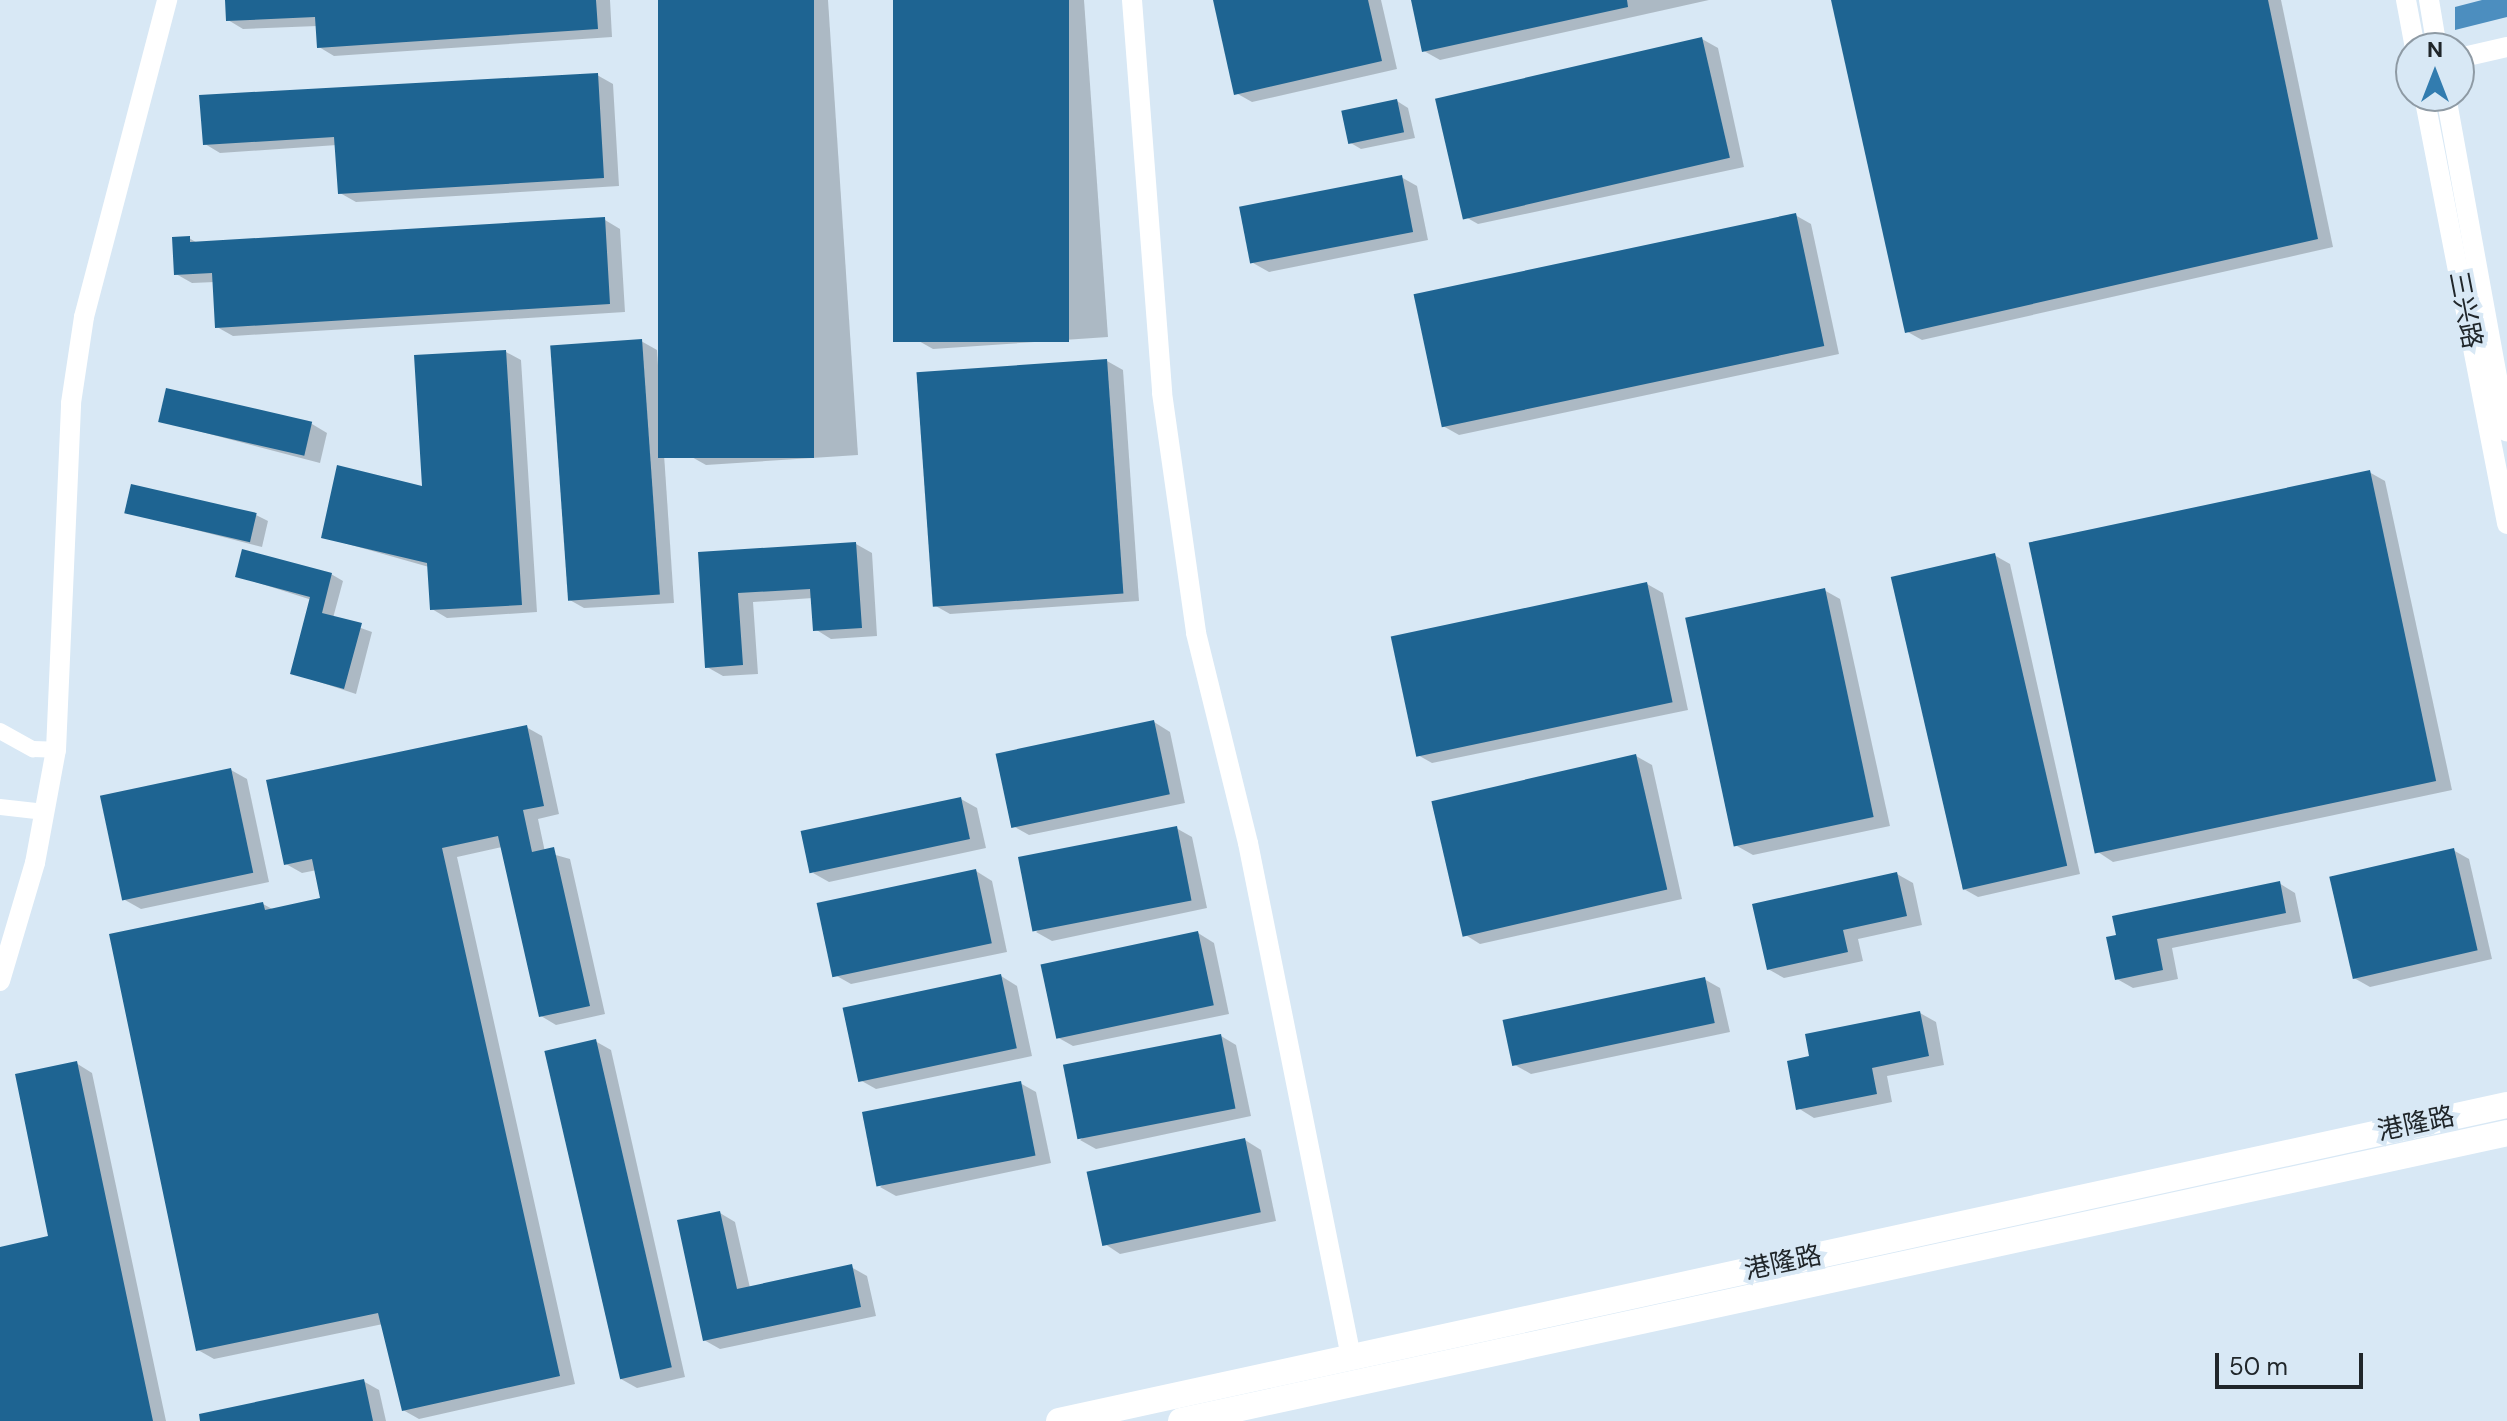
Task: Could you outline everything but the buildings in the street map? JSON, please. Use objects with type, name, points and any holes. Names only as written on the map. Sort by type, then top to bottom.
[{"type":"main road","name":"港隆路","points":[[1059,1421],[2507,1105]]},
{"type":"main road","name":"港隆路","points":[[1181,1421],[2507,1133]]},
{"type":"street","points":[[0,981],[45,812],[56,750],[73,388],[84,317],[167,0]]},
{"type":"street","points":[[1132,0],[1162,393],[1196,633],[1248,843],[1351,1357]]},
{"type":"street","points":[[2406,0],[2412,32]]},
{"type":"street","points":[[2429,0],[2434,32]]},
{"type":"street","points":[[2475,54],[2507,47]]},
{"type":"street","name":"三兴路","points":[[2427,112],[2507,524]]},
{"type":"street","name":"三兴路","points":[[2449,112],[2507,432]]},
{"type":"street","points":[[0,731],[33,749],[56,750]]},
{"type":"street","points":[[0,807],[45,812]]},
{"type":"water","points":[[2482,0],[2507,0],[2507,17],[2455,30],[2455,7]]}]
